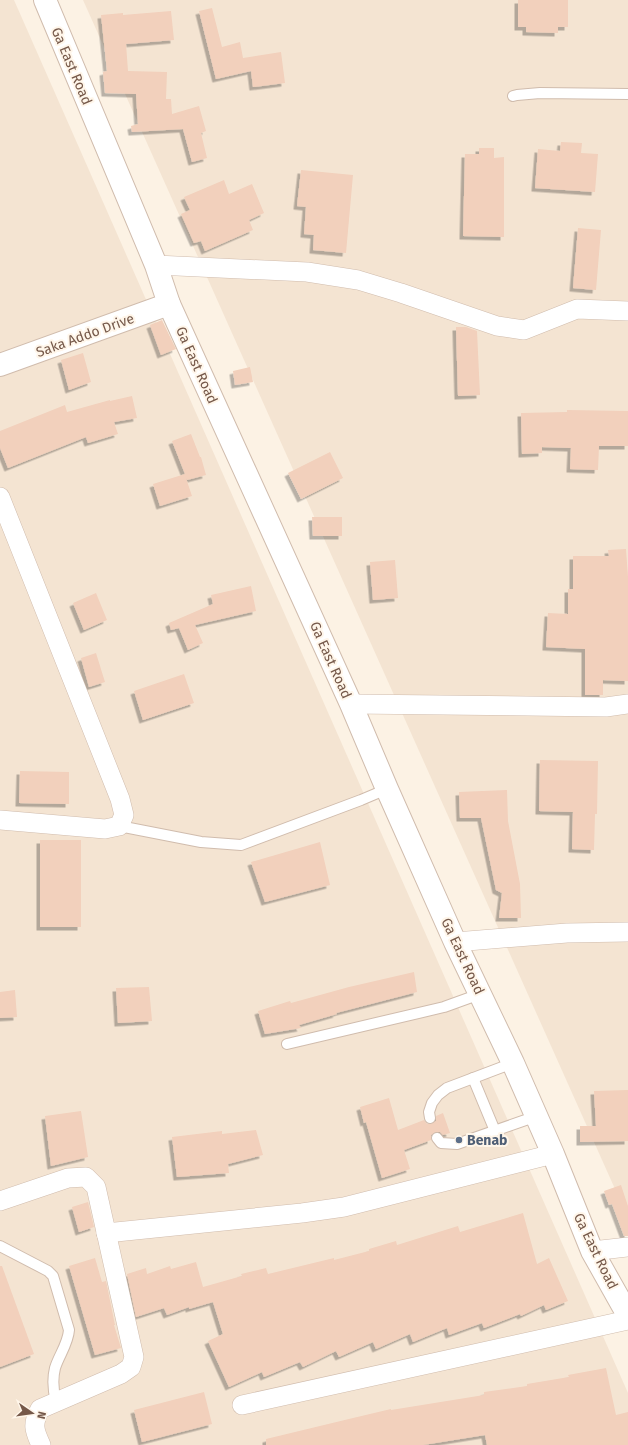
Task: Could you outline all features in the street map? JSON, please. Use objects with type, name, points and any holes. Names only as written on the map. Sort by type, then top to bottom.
[{"type":"street","name":"Ga East Road","points":[[45,0],[156,265],[169,304],[351,704],[455,942],[513,1063],[553,1154],[592,1251],[628,1315]]},
{"type":"street","points":[[156,265],[307,272],[358,280],[497,326],[524,330],[577,309],[628,310]]},
{"type":"street","name":"Saka Addo Drive","points":[[0,365],[169,304]]},
{"type":"street","points":[[0,497],[120,799],[124,814],[119,826],[105,829],[0,820]]},
{"type":"street","points":[[351,704],[598,707],[628,704]]},
{"type":"street","points":[[455,942],[567,933],[628,932]]},
{"type":"street","points":[[106,1233],[302,1213],[344,1207],[553,1154]]},
{"type":"street","points":[[0,1201],[68,1178],[86,1177],[96,1187],[134,1357],[130,1367],[121,1374],[40,1409],[34,1420],[36,1433],[41,1445]]},
{"type":"street","points":[[592,1251],[628,1247]]},
{"type":"street","points":[[242,1404],[628,1320]]},
{"type":"lane","points":[[513,96],[540,93],[628,94]]},
{"type":"lane","points":[[119,826],[201,842],[241,845],[387,789]]},
{"type":"lane","points":[[287,1044],[444,1007],[480,994]]},
{"type":"lane","points":[[430,1118],[429,1112],[432,1103],[438,1095],[447,1088],[513,1063]]},
{"type":"lane","points":[[473,1078],[495,1131]]},
{"type":"lane","points":[[437,1138],[441,1143],[457,1144],[536,1116]]},
{"type":"lane","points":[[0,1246],[48,1271],[53,1276],[69,1330],[68,1337],[55,1368],[53,1388],[56,1402]]},
{"type":"shaded area","points":[[0,0],[14,0],[628,1393],[628,1445],[0,1445]]},
{"type":"shaded area","points":[[83,0],[628,0],[628,1218]]},
{"type":"building","points":[[518,0],[568,0],[568,27],[558,27],[558,33],[526,32],[526,27],[518,27]]},
{"type":"building","points":[[212,8],[222,47],[240,42],[243,58],[281,52],[285,83],[253,87],[251,71],[216,79],[199,11]]},
{"type":"building","points":[[171,11],[174,40],[126,44],[128,71],[167,72],[166,99],[171,99],[172,114],[199,106],[206,131],[201,133],[207,158],[192,162],[183,129],[132,132],[131,126],[138,124],[136,94],[105,93],[103,72],[107,71],[101,15],[123,13],[123,15]]},
{"type":"building","points":[[561,142],[582,143],[581,153],[598,154],[595,192],[535,188],[538,149],[560,151]]},
{"type":"building","points":[[479,148],[494,148],[494,158],[504,157],[504,237],[463,236],[465,154],[479,154]]},
{"type":"building","points":[[301,170],[353,175],[346,253],[313,250],[314,235],[304,234],[306,207],[297,206]]},
{"type":"building","points":[[224,180],[229,194],[252,184],[264,213],[249,220],[253,230],[205,251],[201,241],[194,243],[181,214],[190,210],[184,197]]},
{"type":"building","points":[[578,228],[601,230],[596,290],[573,288]]},
{"type":"building","points":[[162,320],[176,349],[161,355],[150,325]]},
{"type":"building","points":[[456,327],[466,327],[477,331],[480,395],[458,396]]},
{"type":"building","points":[[83,353],[91,382],[69,390],[61,360]]},
{"type":"building","points":[[250,367],[253,382],[235,385],[233,371]]},
{"type":"building","points":[[132,396],[137,418],[114,422],[118,434],[88,443],[86,437],[8,468],[0,448],[0,431],[65,405],[67,412],[110,400]]},
{"type":"building","points":[[567,410],[628,411],[628,446],[599,446],[598,470],[570,469],[571,448],[542,447],[542,453],[522,454],[521,413],[567,412]]},
{"type":"building","points":[[191,434],[201,457],[206,475],[187,480],[186,478],[192,496],[160,506],[153,484],[185,474],[172,441]]},
{"type":"building","points":[[330,452],[343,478],[301,499],[288,473]]},
{"type":"building","points":[[312,517],[342,517],[342,536],[313,536]]},
{"type":"building","points":[[626,549],[628,577],[628,681],[603,680],[603,695],[585,695],[585,649],[546,647],[548,613],[568,614],[568,589],[573,589],[573,556],[609,556],[608,550]]},
{"type":"building","points":[[395,560],[398,598],[373,600],[370,562]]},
{"type":"building","points":[[251,586],[256,611],[195,625],[203,643],[188,650],[179,628],[171,630],[169,623],[213,604],[211,595]]},
{"type":"building","points":[[96,593],[107,620],[84,630],[73,603]]},
{"type":"building","points":[[96,653],[105,682],[89,687],[81,658]]},
{"type":"building","points":[[184,674],[194,703],[143,720],[134,691]]},
{"type":"building","points":[[540,760],[598,761],[597,814],[595,814],[594,850],[572,849],[573,812],[539,811]]},
{"type":"building","points":[[20,771],[69,772],[69,804],[19,803]]},
{"type":"building","points":[[507,790],[508,821],[520,884],[521,918],[499,918],[502,893],[496,890],[481,818],[460,818],[459,792]]},
{"type":"building","points":[[40,840],[81,840],[81,927],[40,927]]},
{"type":"building","points":[[320,842],[330,885],[265,902],[251,862]]},
{"type":"building","points":[[414,972],[417,992],[336,1013],[337,1014],[299,1025],[301,1028],[265,1034],[258,1011],[290,1001],[291,1003],[349,987]]},
{"type":"building","points":[[149,987],[152,1021],[118,1023],[116,988]]},
{"type":"building","points":[[15,990],[17,1017],[0,1018],[0,992]]},
{"type":"building","points":[[628,1090],[628,1141],[580,1142],[580,1126],[596,1126],[594,1091]]},
{"type":"building","points":[[389,1098],[398,1130],[424,1120],[427,1124],[431,1124],[436,1121],[436,1116],[443,1113],[450,1133],[443,1135],[440,1132],[436,1132],[431,1135],[431,1140],[404,1150],[410,1169],[382,1178],[366,1122],[364,1123],[360,1107]]},
{"type":"building","points":[[81,1111],[88,1157],[51,1166],[45,1116]]},
{"type":"building","points":[[256,1130],[263,1155],[228,1164],[229,1173],[177,1177],[172,1137],[222,1131],[222,1134]]},
{"type":"building","points":[[621,1185],[628,1206],[628,1236],[624,1236],[612,1204],[609,1205],[604,1191]]},
{"type":"building","points":[[88,1202],[94,1227],[79,1232],[72,1207]]},
{"type":"building","points":[[523,1213],[537,1264],[549,1258],[568,1301],[546,1310],[544,1305],[521,1316],[520,1314],[484,1328],[482,1323],[449,1335],[447,1328],[413,1342],[410,1334],[376,1349],[373,1342],[339,1357],[336,1351],[303,1367],[300,1362],[264,1377],[262,1372],[229,1387],[208,1341],[223,1334],[213,1302],[189,1309],[189,1307],[167,1315],[164,1308],[136,1317],[127,1274],[146,1268],[147,1274],[170,1266],[171,1269],[196,1262],[203,1287],[242,1276],[241,1274],[266,1268],[268,1274],[369,1251],[369,1249],[396,1241],[397,1245],[458,1226],[460,1232]]},
{"type":"building","points":[[95,1258],[102,1282],[106,1281],[114,1325],[121,1348],[95,1355],[69,1266]]},
{"type":"building","points":[[0,1266],[2,1266],[34,1354],[0,1367]]},
{"type":"building","points":[[606,1368],[616,1415],[628,1412],[628,1445],[487,1445],[485,1435],[423,1445],[266,1445],[266,1439],[391,1409],[484,1395],[484,1392],[527,1386],[527,1384],[569,1377],[568,1375]]},
{"type":"building","points":[[204,1392],[212,1424],[142,1442],[134,1410]]},
{"type":"place","name":"Benab","points":[[459,1140]]}]
